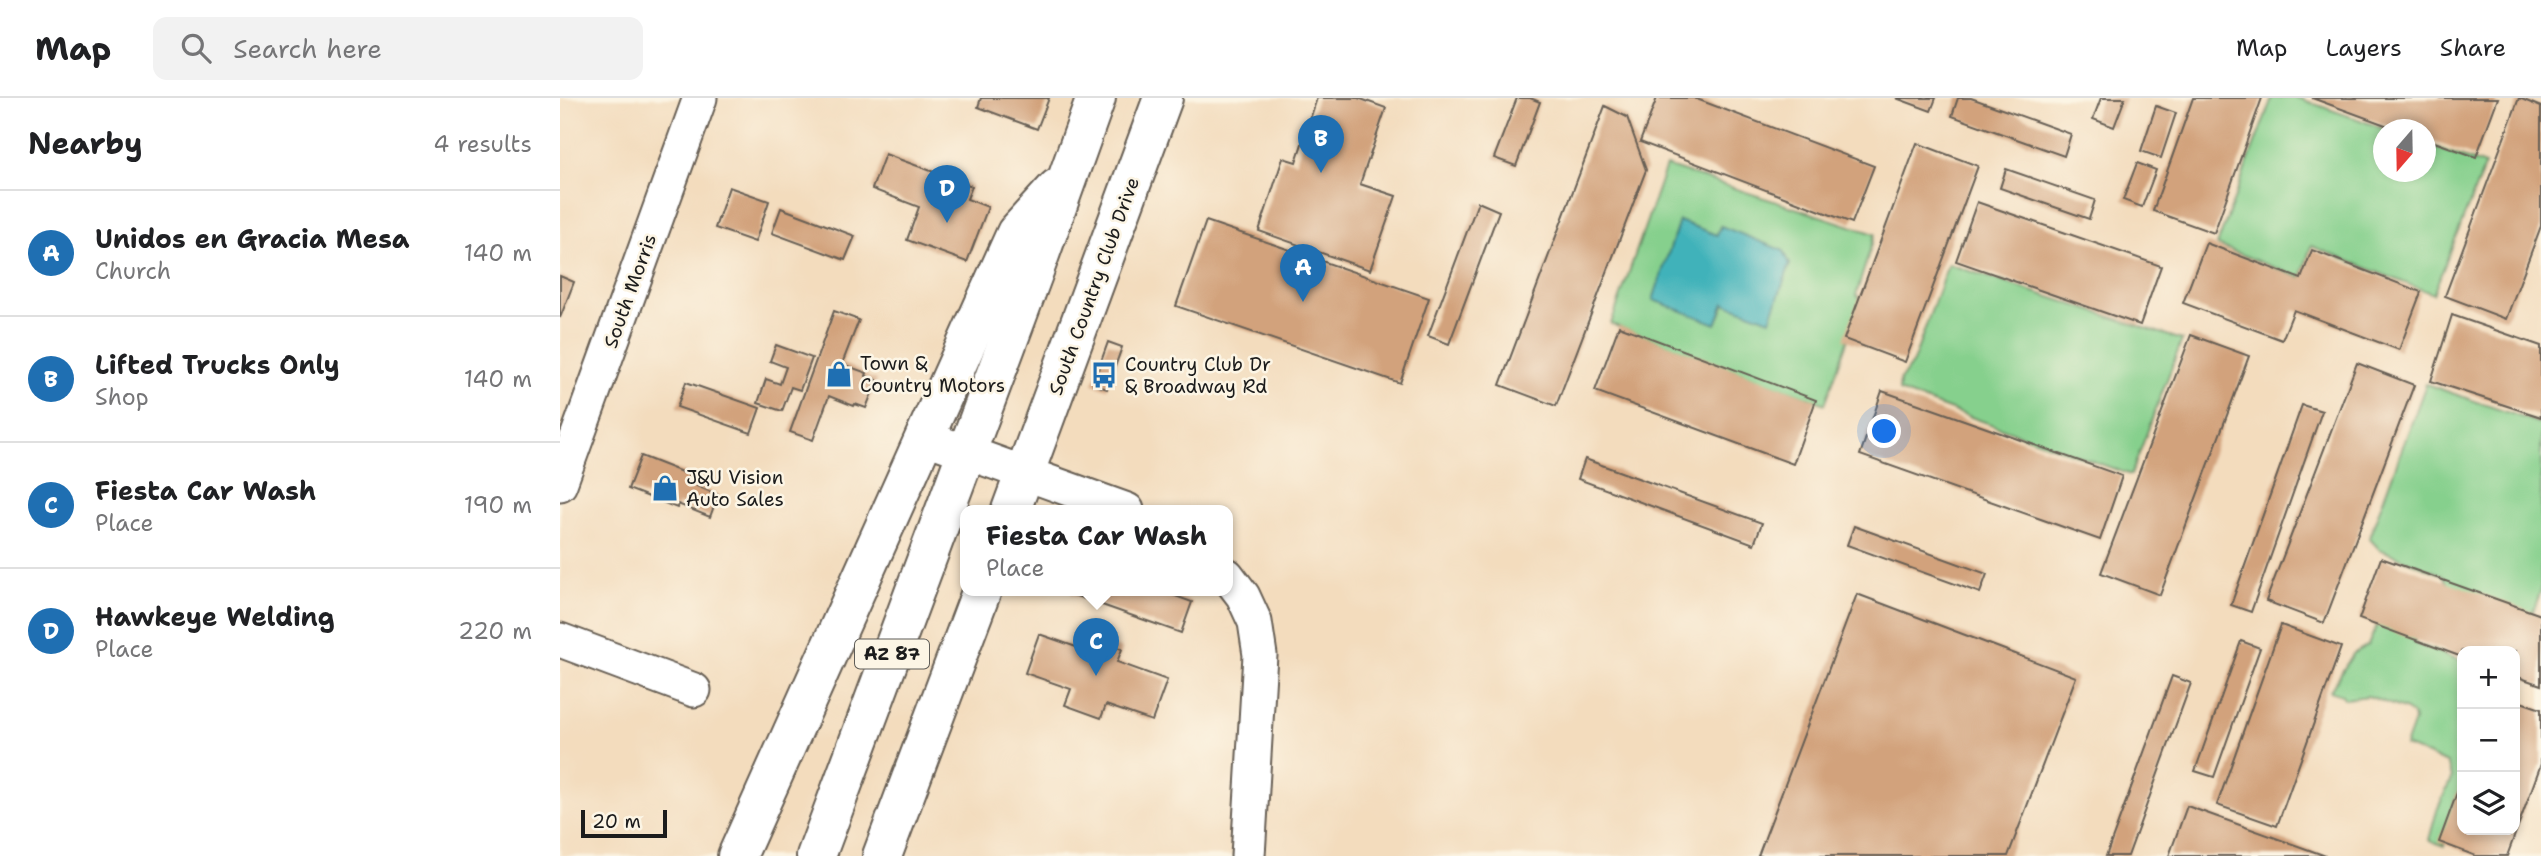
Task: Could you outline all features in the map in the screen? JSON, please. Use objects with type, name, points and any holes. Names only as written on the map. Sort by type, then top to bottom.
[{"type":"main road","name":"AZ 87","points":[[817,856],[1096,98]]},
{"type":"main road","name":"South Country Club Drive","points":[[1013,505],[1163,98]]},
{"type":"main road","points":[[737,856],[1016,233],[1069,173]]},
{"type":"main road","name":"AZ 87","points":[[882,856],[980,596]]},
{"type":"street","name":"South Morris","points":[[560,484],[700,98]]},
{"type":"street","points":[[924,437],[1113,505]]},
{"type":"street","points":[[1233,583],[1243,596],[1255,622],[1260,655],[1248,856]]},
{"type":"street","points":[[560,640],[694,690]]},
{"type":"green space","points":[[2272,98],[2298,98],[2373,125],[2373,182],[2436,182],[2436,148],[2485,165],[2433,294],[2311,246],[2301,278],[2217,245]]},
{"type":"green space","points":[[1666,166],[1875,234],[1856,295],[1862,299],[1825,404],[1611,324]],"holes":[[[1720,226],[1753,240],[1716,324],[1713,234],[1717,235]]]},
{"type":"green space","points":[[1948,264],[2182,340],[2131,475],[1899,391],[1900,380],[1913,362]]},
{"type":"green space","points":[[2426,384],[2541,424],[2541,590],[2532,615],[2448,584],[2443,575],[2379,549],[2369,538]]},
{"type":"green space","points":[[2378,623],[2415,636],[2414,643],[2457,659],[2457,806],[2444,846],[2429,840],[2437,810],[2452,777],[2447,763],[2405,746],[2414,721],[2413,715],[2368,696],[2345,699],[2342,695],[2330,691],[2353,654],[2368,645]]},
{"type":"water","points":[[1679,221],[1717,235],[1721,226],[1784,251],[1790,264],[1770,320],[1724,303],[1716,324],[1653,300]]},
{"type":"building","points":[[981,98],[1049,98],[1037,129],[978,107]]},
{"type":"building","points":[[1317,98],[1358,98],[1386,108],[1360,184],[1396,196],[1370,270],[1259,231],[1283,158],[1296,162]]},
{"type":"building","points":[[1517,98],[1530,98],[1540,102],[1516,166],[1494,158]]},
{"type":"building","points":[[1657,98],[1694,98],[1874,166],[1852,223],[1640,142]]},
{"type":"building","points":[[1896,98],[1936,98],[1931,111]]},
{"type":"building","points":[[1958,98],[1971,98],[2071,134],[2064,156],[1952,116]]},
{"type":"building","points":[[2101,98],[2125,98],[2114,127],[2093,119]]},
{"type":"building","points":[[2193,98],[2262,98],[2214,233],[2153,211]]},
{"type":"building","points":[[2312,98],[2498,98],[2476,157],[2436,143],[2436,119],[2373,120]]},
{"type":"building","points":[[2519,98],[2541,107],[2541,226],[2506,319],[2445,296]]},
{"type":"building","points":[[1605,106],[1627,117],[1646,170],[1556,406],[1500,385]]},
{"type":"building","points":[[2156,106],[2176,113],[2161,158],[2141,151]]},
{"type":"building","points":[[1917,143],[1978,166],[1905,362],[1844,339]]},
{"type":"building","points":[[885,154],[972,186],[967,199],[988,207],[967,262],[907,240],[919,207],[872,189]]},
{"type":"building","points":[[2137,163],[2156,170],[2142,207],[2123,200]]},
{"type":"building","points":[[2006,169],[2095,200],[2089,219],[2000,188]]},
{"type":"building","points":[[729,187],[769,201],[755,242],[715,228]]},
{"type":"building","points":[[1478,202],[1499,211],[1449,344],[1428,336]]},
{"type":"building","points":[[1977,202],[2161,266],[2140,325],[1956,261]]},
{"type":"building","points":[[781,208],[855,236],[845,260],[772,233]]},
{"type":"building","points":[[1206,221],[1429,298],[1400,383],[1176,306]]},
{"type":"building","points":[[2206,243],[2301,279],[2312,250],[2421,292],[2399,350],[2294,310],[2282,340],[2183,303]]},
{"type":"building","points":[[560,276],[574,282],[560,318]]},
{"type":"building","name":"Town & Country Motors","points":[[834,311],[859,320],[842,364],[867,373],[866,376],[877,380],[866,408],[829,396],[813,440],[790,432]]},
{"type":"building","points":[[2452,315],[2541,346],[2541,417],[2431,381]]},
{"type":"building","points":[[1619,326],[1816,400],[1793,464],[1595,391]]},
{"type":"building","points":[[2191,335],[2249,356],[2160,595],[2101,573]]},
{"type":"building","points":[[1108,342],[1122,347],[1107,389],[1093,384]]},
{"type":"building","points":[[776,345],[812,358],[800,390],[791,387],[782,411],[758,403],[766,379],[780,384],[786,367],[770,361]]},
{"type":"building","points":[[2357,363],[2414,385],[2324,623],[2266,601]]},
{"type":"building","points":[[686,382],[760,408],[751,433],[677,407]]},
{"type":"building","points":[[1882,391],[2122,476],[2100,540],[1860,455]]},
{"type":"building","points":[[2302,405],[2322,411],[2251,612],[2231,605]]},
{"type":"building","name":"J&U Vision Auto Sales","points":[[641,456],[692,476],[690,479],[700,482],[697,486],[718,495],[710,517],[678,504],[677,508],[628,489]]},
{"type":"building","points":[[1585,459],[1762,523],[1754,544],[1578,479]]},
{"type":"building","points":[[1854,526],[1987,574],[1980,593],[1847,545]]},
{"type":"building","points":[[2381,558],[2541,615],[2541,685],[2520,678],[2520,646],[2457,646],[2457,655],[2359,619]]},
{"type":"building","points":[[1857,594],[2076,677],[2008,856],[1758,856]]},
{"type":"building","points":[[1077,596],[1176,596],[1192,602],[1181,633]]},
{"type":"building","points":[[2281,625],[2341,647],[2277,826],[2217,805]]},
{"type":"building","points":[[1039,634],[1099,655],[1104,642],[1122,649],[1117,662],[1167,680],[1152,721],[1106,705],[1101,718],[1065,705],[1071,689],[1025,673]]},
{"type":"building","points":[[2241,641],[2260,648],[2214,777],[2195,771]]},
{"type":"building","points":[[2172,676],[2191,683],[2128,856],[2106,856]]},
{"type":"building","points":[[2520,702],[2541,709],[2541,764],[2520,821]]},
{"type":"building","points":[[2457,793],[2457,835],[2515,835],[2507,856],[2476,856],[2439,842]]},
{"type":"building","points":[[2187,806],[2326,856],[2169,856]]},
{"type":"place","name":"Lifted Trucks Only","points":[[1321,173]]},
{"type":"place","name":"Hawkeye Welding","points":[[947,223]]},
{"type":"place","name":"Unidos en Gracia Mesa","points":[[1303,302]]},
{"type":"place","name":"Town & Country Motors","points":[[839,374]]},
{"type":"place","name":"Country Club Dr & Broadway Rd","points":[[1104,375]]},
{"type":"place","name":"J&U Vision Auto Sales","points":[[665,488]]},
{"type":"place","name":"Fiesta Car Wash","points":[[1096,676]]}]
